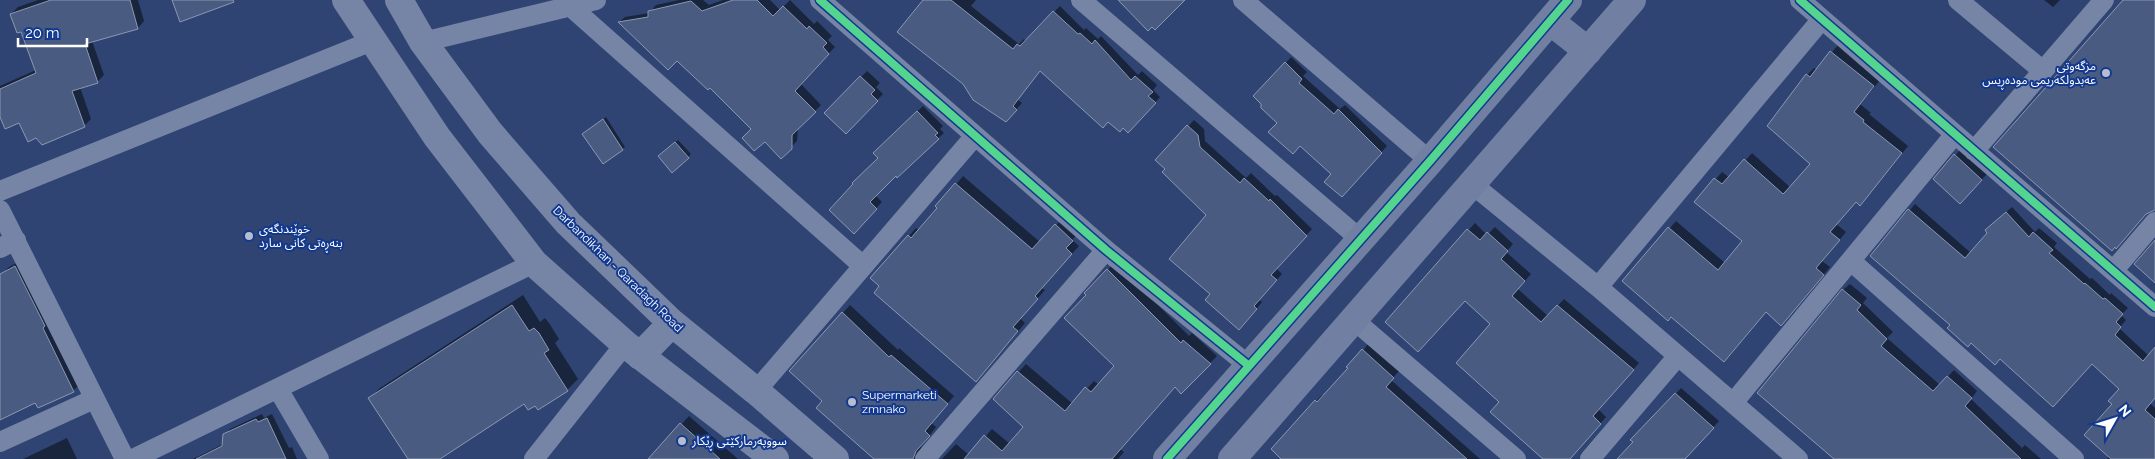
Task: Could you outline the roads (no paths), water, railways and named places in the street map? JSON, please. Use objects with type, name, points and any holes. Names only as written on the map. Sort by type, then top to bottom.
[{"type":"main road","points":[[346,0],[437,137],[534,263],[633,350],[775,459]]},
{"type":"main road","name":"Darbandikhan - Qaradagh Road","points":[[399,0],[423,42],[490,133],[568,223],[672,323],[756,391],[835,459]]},
{"type":"main road","points":[[633,350],[672,323]]},
{"type":"street","points":[[423,42],[569,3],[596,0]]},
{"type":"street","points":[[820,0],[974,137],[1106,250],[1248,365]]},
{"type":"street","points":[[1081,0],[1360,239]]},
{"type":"street","points":[[1243,0],[1430,161]]},
{"type":"street","points":[[1167,459],[1430,161],[1568,0]]},
{"type":"street","points":[[1240,456],[1354,320],[1632,0]]},
{"type":"street","points":[[1800,0],[2155,307]]},
{"type":"street","points":[[1958,0],[2043,71]]},
{"type":"street","points":[[1974,151],[2104,0]]},
{"type":"street","points":[[569,3],[863,266]]},
{"type":"street","points":[[1598,287],[1822,19]]},
{"type":"street","points":[[1550,21],[1588,51]]},
{"type":"street","points":[[0,191],[372,41]]},
{"type":"street","points":[[1733,403],[1956,134]]},
{"type":"street","points":[[756,391],[974,137]]},
{"type":"street","points":[[1472,184],[1598,287],[1798,459]]},
{"type":"street","points":[[0,210],[8,244],[125,459]]},
{"type":"street","points":[[2113,271],[2155,222]]},
{"type":"street","points":[[925,459],[1106,250]]},
{"type":"street","points":[[1851,260],[2074,459]]},
{"type":"street","points":[[133,459],[534,263]]},
{"type":"street","points":[[1354,320],[1516,459]]},
{"type":"street","points":[[534,459],[633,350]]},
{"type":"street","points":[[1590,459],[1678,356]]},
{"type":"street","points":[[278,389],[319,459]]},
{"type":"street","points":[[0,442],[94,399]]},
{"type":"place","name":"مزگەوتی عەبدولکەریمی مودەڕیس","points":[[2106,73]]},
{"type":"place","name":"خوێندنگەی بنەڕەتی کانی سارد","points":[[249,236]]},
{"type":"place","name":"Supermarketi zmnako","points":[[852,402]]},
{"type":"place","name":"سووپەرمارکێتی ڕێکار","points":[[682,441]]}]
